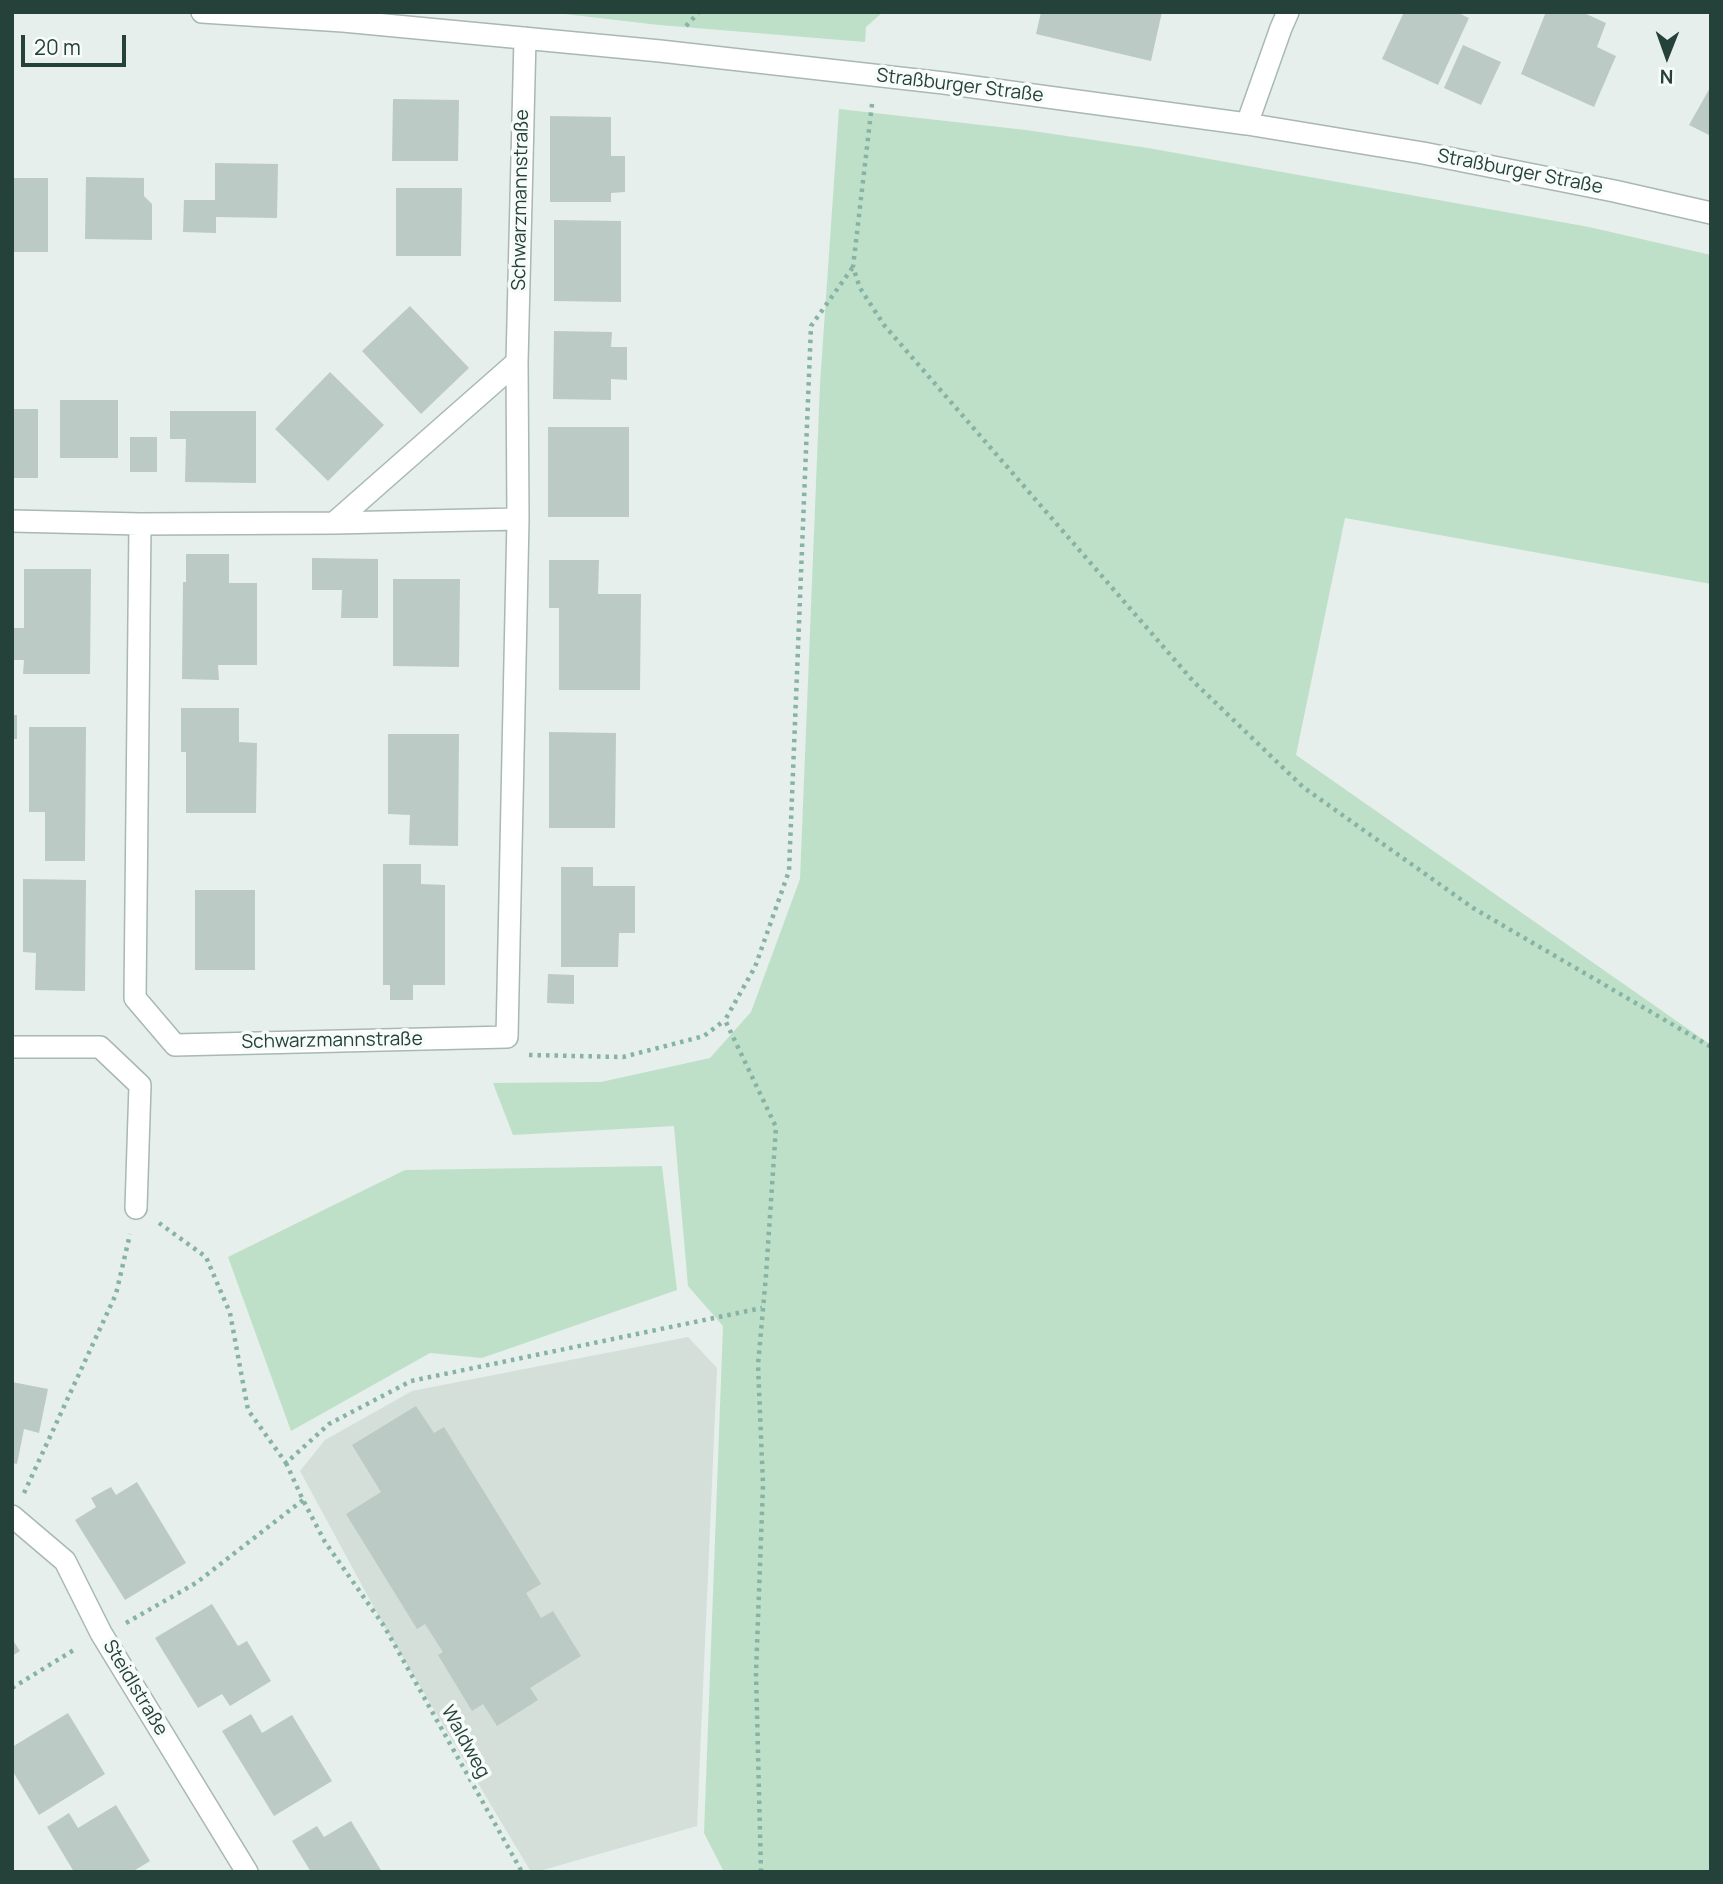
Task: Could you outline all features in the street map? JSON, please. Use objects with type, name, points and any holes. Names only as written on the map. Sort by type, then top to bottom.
[{"type":"street","name":"Straßburger Straße","points":[[202,12],[343,20],[673,52],[877,75],[1247,124],[1423,153],[1711,213]]},
{"type":"street","points":[[1247,124],[1288,12]]},
{"type":"street","name":"Schwarzmannstraße","points":[[141,524],[135,998],[175,1045],[507,1037],[518,519],[517,362],[525,38]]},
{"type":"street","points":[[334,523],[517,362]]},
{"type":"street","points":[[12,522],[334,523],[518,519]]},
{"type":"street","points":[[12,1047],[100,1047],[140,1085],[136,1208]]},
{"type":"street","name":"Steidlstraße","points":[[12,1516],[65,1561],[101,1633],[247,1872]]},
{"type":"path","points":[[877,75],[853,267],[860,288],[884,325],[920,367],[1193,681],[1303,787],[1473,908],[1711,1046]]},
{"type":"path","points":[[507,1037],[516,1055],[623,1057],[704,1036],[725,1020],[755,967],[789,871],[811,326],[853,267]]},
{"type":"path","points":[[725,1020],[776,1127],[758,1365],[763,1485],[756,1673],[761,1872]]},
{"type":"path","points":[[12,1516],[116,1294],[136,1208]]},
{"type":"path","name":"Waldweg","points":[[136,1208],[206,1257],[230,1313],[248,1410],[286,1463],[325,1542],[384,1626],[522,1872]]},
{"type":"path","points":[[286,1463],[329,1424],[411,1381],[762,1308]]},
{"type":"path","points":[[12,1688],[101,1633],[127,1623],[196,1583],[303,1500]]},
{"type":"shaded area","points":[[688,1337],[717,1368],[697,1826],[531,1872],[384,1626],[300,1471],[325,1440],[412,1391]]},
{"type":"green space","points":[[547,12],[883,12],[866,27],[865,42],[659,25]]},
{"type":"green space","points":[[839,109],[1026,130],[1148,148],[1589,227],[1711,255],[1711,584],[1345,518],[1296,755],[1711,1045],[1711,1872],[724,1872],[704,1833],[723,1326],[688,1286],[674,1126],[513,1135],[493,1083],[601,1082],[710,1058],[751,1012],[800,879],[820,384]]},
{"type":"green space","points":[[662,1166],[677,1290],[482,1358],[430,1353],[291,1431],[228,1257],[405,1170]]},
{"type":"building","points":[[1041,12],[1162,12],[1151,61],[1036,34]]},
{"type":"building","points":[[1404,12],[1456,12],[1469,18],[1438,85],[1382,59]]},
{"type":"building","points":[[1546,12],[1582,12],[1606,23],[1597,47],[1616,56],[1594,107],[1521,74]]},
{"type":"building","points":[[1463,45],[1501,62],[1481,105],[1444,88]]},
{"type":"building","points":[[1711,86],[1711,136],[1689,125]]},
{"type":"building","points":[[393,99],[459,100],[458,161],[392,161]]},
{"type":"building","points":[[550,116],[611,117],[611,156],[625,156],[625,192],[611,193],[611,202],[550,202]]},
{"type":"building","points":[[215,163],[278,164],[277,218],[216,217],[216,233],[183,232],[184,200],[215,200]]},
{"type":"building","points":[[86,177],[144,178],[144,196],[152,204],[152,240],[85,239]]},
{"type":"building","points":[[12,178],[48,178],[48,252],[12,252]]},
{"type":"building","points":[[396,188],[462,188],[461,256],[396,256]]},
{"type":"building","points":[[554,220],[621,221],[621,302],[554,301]]},
{"type":"building","points":[[410,306],[469,368],[421,414],[362,351]]},
{"type":"building","points":[[554,331],[612,332],[611,347],[627,347],[627,380],[611,379],[611,400],[553,399]]},
{"type":"building","points":[[330,372],[384,425],[328,481],[275,429]]},
{"type":"building","points":[[60,400],[118,400],[118,458],[60,458]]},
{"type":"building","points":[[12,409],[38,409],[38,478],[12,478]]},
{"type":"building","points":[[170,411],[256,411],[256,483],[185,482],[186,439],[170,439]]},
{"type":"building","points":[[548,427],[629,427],[629,517],[548,517]]},
{"type":"building","points":[[130,437],[157,437],[157,472],[130,472]]},
{"type":"building","points":[[186,554],[229,554],[229,583],[257,583],[257,665],[218,665],[219,680],[182,679],[183,582],[186,582]]},
{"type":"building","points":[[312,558],[378,559],[378,618],[341,618],[342,590],[312,590]]},
{"type":"building","points":[[549,560],[599,560],[598,594],[641,594],[640,690],[559,690],[559,608],[549,608]]},
{"type":"building","points":[[24,569],[91,569],[90,674],[23,674],[24,660],[12,660],[12,628],[24,628]]},
{"type":"building","points":[[393,579],[460,579],[459,667],[393,666]]},
{"type":"building","points":[[181,708],[239,708],[239,742],[257,743],[256,813],[186,813],[186,752],[181,752]]},
{"type":"building","points":[[12,715],[17,715],[17,739],[12,739]]},
{"type":"building","points":[[29,727],[86,727],[85,861],[45,861],[45,812],[29,812]]},
{"type":"building","points":[[549,732],[616,733],[615,828],[549,828]]},
{"type":"building","points":[[388,734],[459,734],[458,846],[409,845],[410,815],[388,814]]},
{"type":"building","points":[[383,864],[421,864],[421,884],[445,885],[445,985],[413,985],[413,1000],[390,1000],[390,985],[383,985]]},
{"type":"building","points":[[561,867],[593,867],[593,886],[635,886],[635,933],[619,933],[618,967],[561,967]]},
{"type":"building","points":[[23,879],[86,880],[85,991],[35,990],[36,953],[23,952]]},
{"type":"building","points":[[195,890],[255,890],[255,970],[195,970]]},
{"type":"building","points":[[548,974],[574,975],[574,1004],[547,1003]]},
{"type":"building","points":[[12,1382],[48,1389],[39,1433],[24,1429],[17,1464],[12,1463]]},
{"type":"building","points":[[416,1406],[434,1433],[444,1427],[541,1584],[526,1593],[541,1618],[553,1611],[581,1656],[530,1688],[538,1700],[497,1726],[483,1704],[472,1711],[438,1655],[443,1652],[425,1624],[417,1629],[346,1514],[381,1492],[352,1445]]},
{"type":"building","points":[[137,1482],[186,1563],[125,1600],[75,1520],[96,1507],[91,1498],[111,1487],[116,1495]]},
{"type":"building","points":[[212,1604],[238,1646],[247,1641],[271,1681],[230,1706],[222,1694],[198,1708],[155,1638]]},
{"type":"building","points":[[12,1639],[20,1651],[12,1656]]},
{"type":"building","points":[[68,1713],[105,1774],[39,1815],[12,1770],[12,1747]]},
{"type":"building","points":[[251,1714],[262,1733],[292,1715],[332,1781],[274,1816],[222,1731]]},
{"type":"building","points":[[116,1805],[150,1861],[132,1872],[74,1872],[47,1827],[69,1813],[78,1828]]},
{"type":"building","points":[[351,1821],[382,1872],[311,1872],[292,1841],[317,1826],[324,1837]]}]
